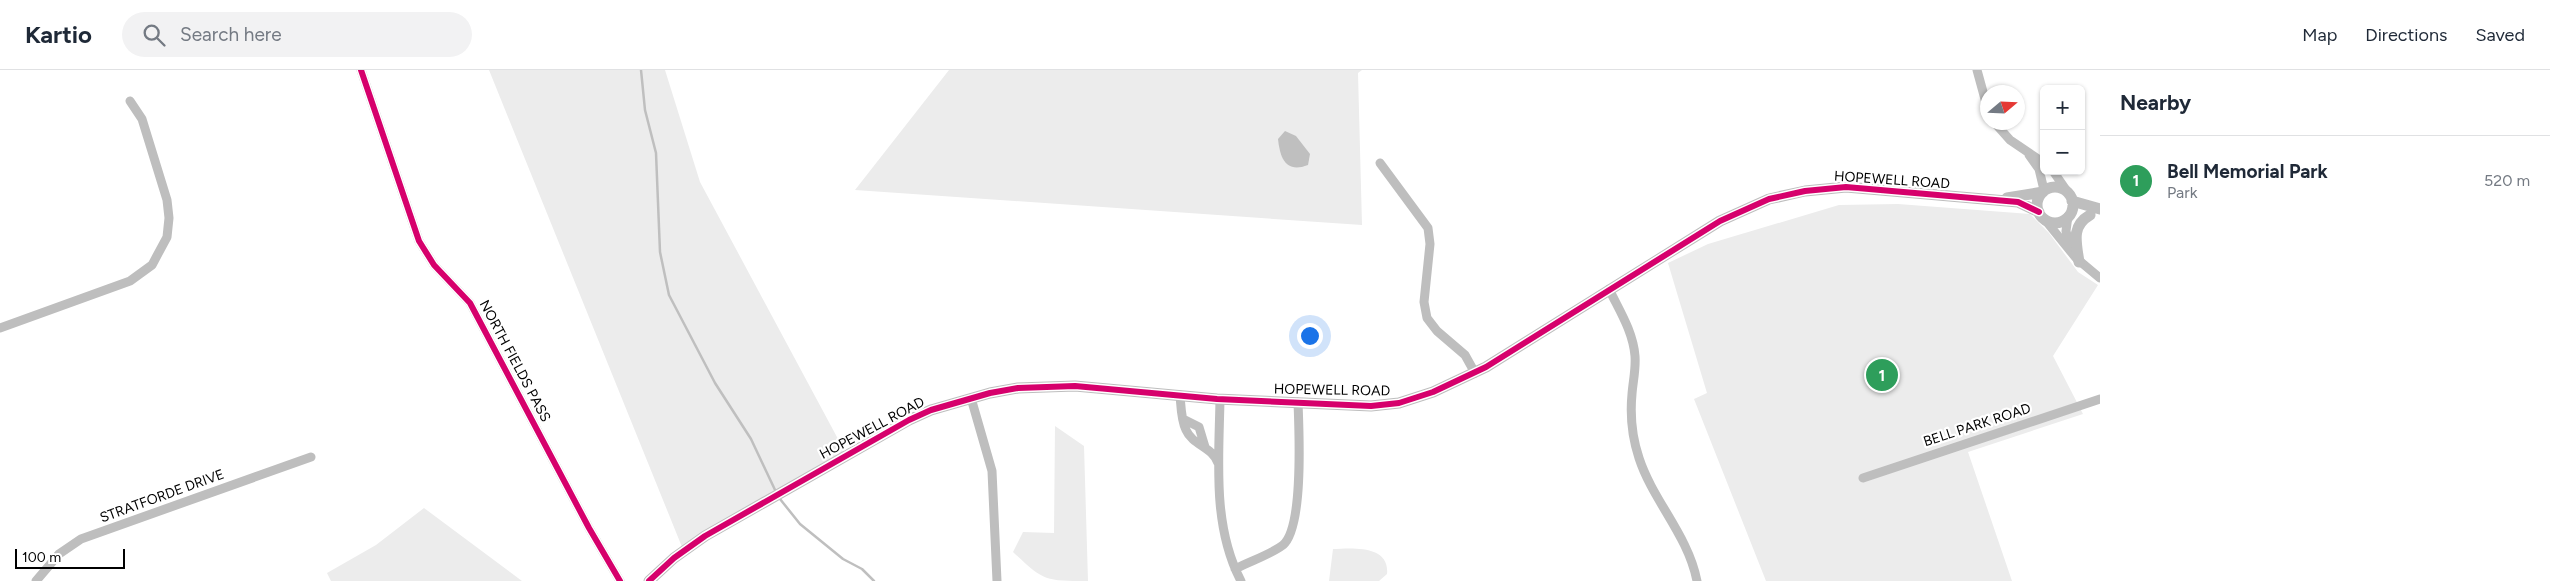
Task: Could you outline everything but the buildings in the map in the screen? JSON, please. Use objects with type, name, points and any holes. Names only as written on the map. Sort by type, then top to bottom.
[{"type":"street","name":"NORTH FIELDS PASS","points":[[362,70],[419,241],[434,264],[470,302],[620,581]]},
{"type":"street","points":[[1977,70],[1981,85]]},
{"type":"street","points":[[0,328],[130,281],[152,265],[167,236],[169,218],[167,200],[142,118],[130,101]]},
{"type":"street","points":[[2001,130],[2007,137],[2040,160]]},
{"type":"street","points":[[2026,151],[2039,169],[2044,191]]},
{"type":"street","points":[[1380,163],[1428,228],[1430,244],[1424,302],[1427,318],[1431,325],[1465,355],[1475,373]]},
{"type":"street","points":[[2056,175],[2071,199],[2066,230],[2075,257]]},
{"type":"street","name":"HOPEWELL ROAD","points":[[649,581],[689,546],[725,525],[921,414],[972,398],[1018,388],[1049,386],[1220,399],[1372,406],[1399,403],[1450,386],[1475,373],[1726,218],[1743,209],[1787,194],[1846,187],[1990,199],[2018,202],[2042,217]]},
{"type":"street","points":[[2097,212],[2071,199],[2065,190],[2057,187],[2044,191],[2037,201],[2042,217],[2075,257],[2100,278]]},
{"type":"street","name":"HOPEWELL ROAD","points":[[1990,199],[2044,191]]},
{"type":"street","points":[[2042,217],[2058,222],[2069,216],[2097,212]]},
{"type":"street","points":[[2075,257],[2076,227],[2082,220],[2097,212]]},
{"type":"street","points":[[1609,289],[1626,324],[1634,347],[1635,368],[1631,413],[1638,456],[1651,487],[1684,544],[1697,581]]},
{"type":"street","points":[[1180,395],[1186,431],[1195,441],[1215,455],[1220,470]]},
{"type":"street","points":[[972,398],[992,471],[998,579]]},
{"type":"street","points":[[1220,399],[1221,513],[1225,539],[1241,581]]},
{"type":"street","name":"BELL PARK ROAD","points":[[1863,478],[2100,399]]},
{"type":"street","points":[[1235,569],[1283,545],[1291,534],[1299,469],[1298,402]]},
{"type":"street","name":"STRATFORDE DRIVE","points":[[36,581],[59,554],[81,539],[311,457]]},
{"type":"shaded area","points":[[489,70],[665,70],[700,182],[845,452],[682,547]]},
{"type":"shaded area","points":[[949,70],[1362,70],[1358,73],[1362,225],[855,190]]},
{"type":"shaded area","points":[[1285,131],[1296,136],[1310,154],[1308,165],[1294,167],[1282,158],[1278,139]]},
{"type":"shaded area","points":[[1898,204],[2030,214],[2049,233],[2078,272],[2098,285],[2053,356],[2083,414],[1968,452],[2012,581],[1766,581],[1694,399],[1707,393],[1668,263],[1708,244],[1839,205]]},
{"type":"shaded area","points":[[1055,426],[1084,446],[1088,581],[1062,581],[1046,577],[1032,569],[1013,552],[1023,532],[1054,533]]},
{"type":"shaded area","points":[[424,508],[522,581],[331,581],[327,573],[376,545]]},
{"type":"shaded area","points":[[1350,548],[1377,553],[1383,558],[1387,574],[1379,581],[1329,581],[1333,549]]},
{"type":"waterway","points":[[641,70],[645,110],[656,153],[660,252],[669,295],[715,383],[751,439],[776,492]]},
{"type":"waterway","points":[[780,499],[800,524],[843,559],[862,569],[874,581]]},
{"type":"cycle path","points":[[361,70],[419,241],[434,265],[470,303],[589,528],[620,581]]},
{"type":"cycle path","points":[[649,581],[674,558],[705,536],[909,420],[931,410],[990,393],[1018,388],[1075,386],[1217,399],[1371,406],[1399,403],[1433,392],[1486,367],[1720,221],[1769,199],[1805,191],[1846,187],[2018,202],[2039,212]]},
{"type":"place","name":"Bell Memorial Park","points":[[1882,375]]}]
